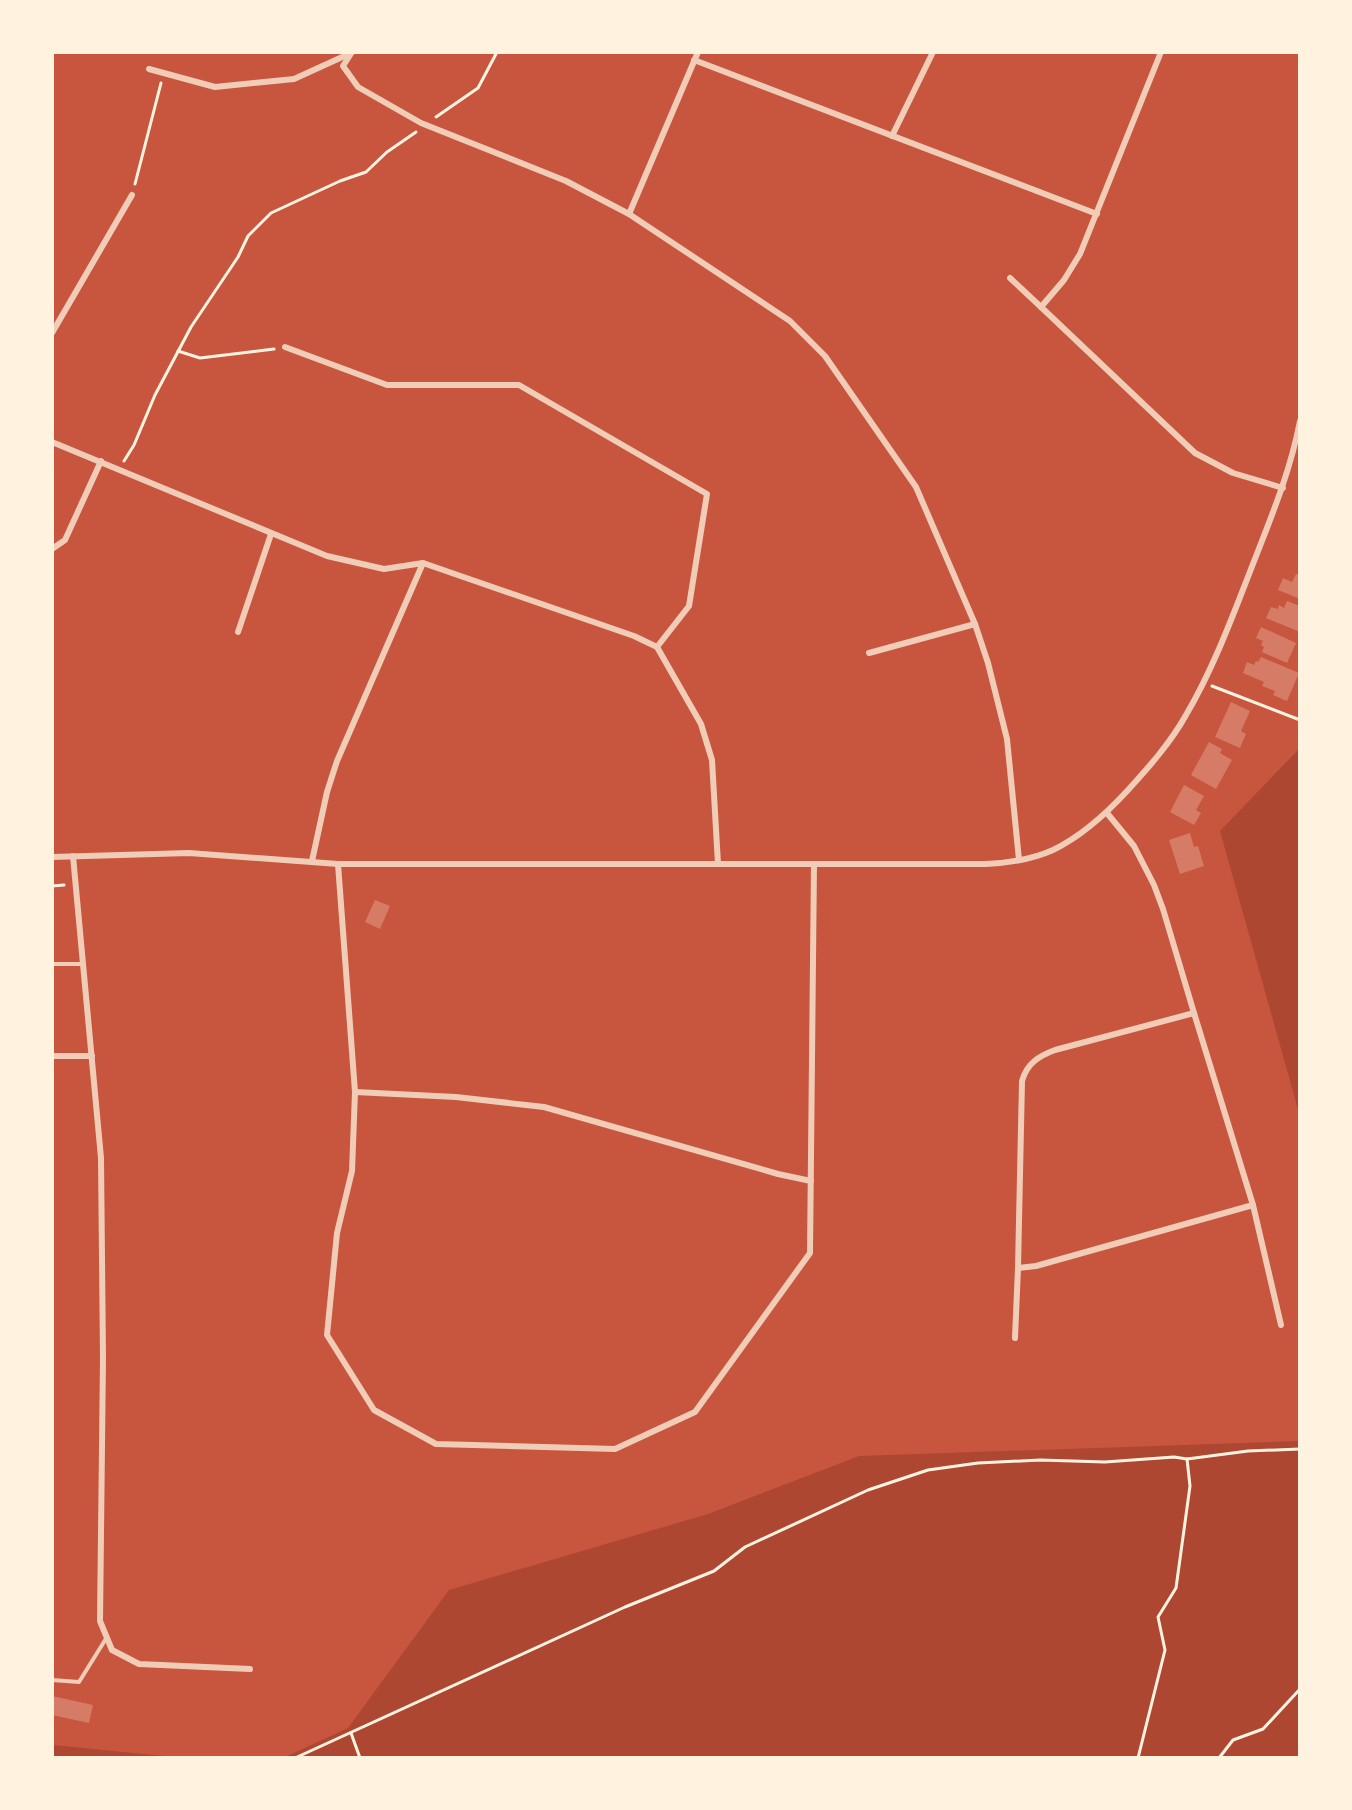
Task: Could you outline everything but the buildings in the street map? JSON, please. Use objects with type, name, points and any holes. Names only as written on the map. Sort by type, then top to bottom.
[{"type":"street","points":[[630,214],[698,52]]},
{"type":"street","points":[[892,136],[933,52]]},
{"type":"street","points":[[1041,307],[1064,280],[1080,255],[1161,52]]},
{"type":"street","points":[[352,53],[342,66],[358,87],[426,124],[566,181],[630,214],[790,321],[825,356],[916,487],[975,624],[988,663],[1007,740],[1019,860]]},
{"type":"street","points":[[149,69],[214,87],[294,79],[352,53]]},
{"type":"street","points":[[694,60],[1097,214]]},
{"type":"street","points":[[54,328],[132,195]]},
{"type":"street","points":[[1010,279],[1195,453],[1233,473],[1283,488]]},
{"type":"street","points":[[285,347],[387,385],[519,384],[707,494],[689,606],[657,647]]},
{"type":"street","points":[[52,857],[189,853],[338,864],[986,864],[1019,860],[1052,850],[1068,842],[1107,813],[1137,780],[1186,715],[1240,597],[1283,488],[1299,421]]},
{"type":"street","points":[[52,442],[327,556],[384,569],[423,563],[622,632],[657,647],[701,724],[712,760],[718,864]]},
{"type":"street","points":[[52,549],[65,540],[100,461]]},
{"type":"street","points":[[238,632],[271,534]]},
{"type":"street","points":[[312,861],[327,792],[337,761],[423,563]]},
{"type":"street","points":[[869,653],[975,624]]},
{"type":"street","points":[[1107,813],[1134,846],[1154,885],[1163,909],[1253,1205],[1281,1324]]},
{"type":"street","points":[[73,856],[101,1158],[103,1358],[100,1621],[112,1650],[139,1664],[250,1669]]},
{"type":"street","points":[[338,864],[355,1092],[352,1171],[337,1233],[327,1335],[374,1410],[436,1444],[615,1449],[695,1412],[810,1253],[814,864]]},
{"type":"street","points":[[1015,1338],[1022,1081],[1029,1066],[1042,1054],[1194,1013]]},
{"type":"street","points":[[52,1056],[92,1056]]},
{"type":"street","points":[[355,1092],[456,1097],[544,1107],[778,1174],[812,1181]]},
{"type":"street","points":[[1018,1268],[1036,1266],[1253,1205]]},
{"type":"lane","points":[[52,963],[83,964]]},
{"type":"lane","points":[[52,1680],[79,1682],[107,1637]]},
{"type":"path","points":[[120,469],[191,327],[238,257],[248,236],[271,213],[340,181],[366,172],[387,152],[478,88],[496,52]]},
{"type":"path","points":[[132,195],[164,73]]},
{"type":"path","points":[[178,351],[200,358],[285,347]]},
{"type":"path","points":[[1203,682],[1299,720]]},
{"type":"path","points":[[52,886],[60,886]]},
{"type":"path","points":[[295,1758],[625,1607],[714,1571],[745,1547],[868,1490],[928,1470],[978,1463],[1040,1460],[1105,1462],[1173,1457],[1187,1459],[1248,1451],[1299,1449]]},
{"type":"path","points":[[1138,1758],[1165,1650],[1158,1617],[1176,1588],[1190,1486],[1187,1459]]},
{"type":"path","points":[[1219,1758],[1233,1740],[1263,1729],[1299,1689]]},
{"type":"path","points":[[351,1733],[360,1758]]},
{"type":"shaded area","points":[[1299,749],[1299,1113],[1220,831]]},
{"type":"shaded area","points":[[1299,1441],[1299,1757],[283,1758],[348,1728],[449,1590],[708,1514],[859,1456]]},
{"type":"shaded area","points":[[53,1745],[173,1757],[53,1757]]}]
